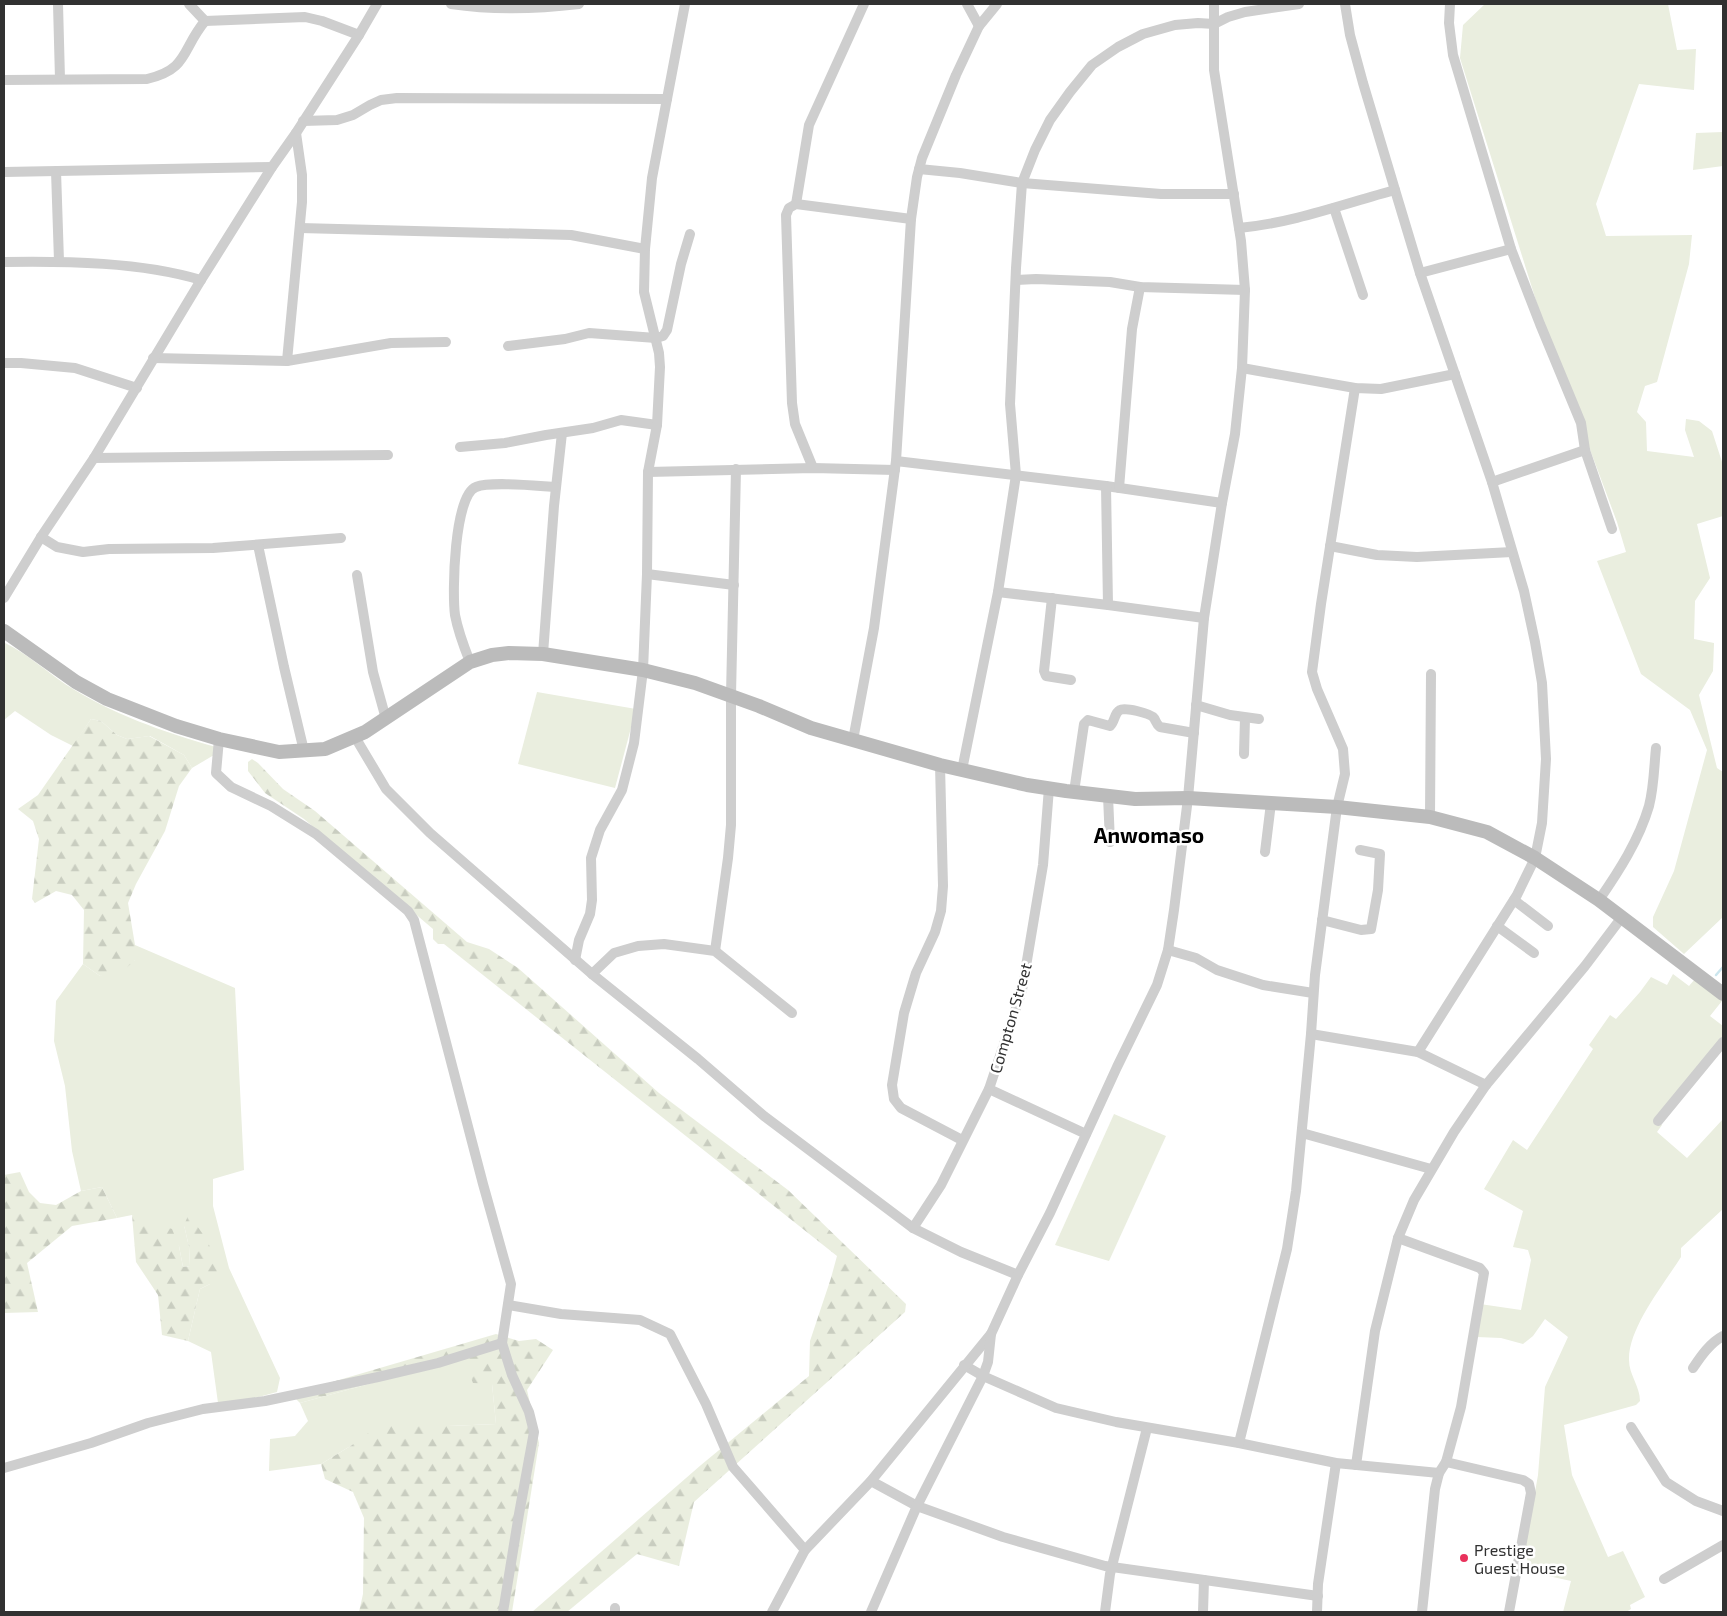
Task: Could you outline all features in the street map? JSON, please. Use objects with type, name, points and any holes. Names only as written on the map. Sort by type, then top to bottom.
[{"type":"street","points":[[58,4],[60,79]]},
{"type":"street","points":[[189,4],[204,21]]},
{"type":"street","points":[[4,598],[41,537],[94,458],[201,280],[377,4]]},
{"type":"street","points":[[451,4],[470,7],[524,8],[579,4]]},
{"type":"street","points":[[574,960],[579,940],[590,914],[592,900],[591,858],[600,830],[622,790],[634,743],[643,670],[647,574],[648,472],[657,425],[660,367],[656,338],[644,292],[645,249],[652,178],[685,4]]},
{"type":"street","points":[[796,204],[809,125],[864,4]]},
{"type":"street","points":[[967,4],[979,26]]},
{"type":"street","points":[[853,740],[874,628],[896,466],[911,219],[919,169],[956,75],[979,26],[997,4]]},
{"type":"street","points":[[772,1612],[805,1550],[871,1481],[964,1364],[991,1334],[1157,985],[1168,950],[1188,798],[1204,618],[1235,434],[1242,368],[1245,290],[1239,228],[1214,70],[1214,4]]},
{"type":"street","points":[[962,770],[998,592],[1016,475],[1010,404],[1016,280],[1022,183],[1035,150],[1050,120],[1092,65],[1118,47],[1143,34],[1175,25],[1198,22],[1214,24],[1245,12],[1299,4]]},
{"type":"street","points":[[1345,4],[1350,35],[1362,83],[1420,273],[1492,482],[1524,591],[1542,683],[1546,759],[1542,823],[1535,858],[1514,900],[1418,1052]]},
{"type":"street","points":[[1450,4],[1449,23],[1453,55],[1511,249],[1581,423],[1585,450],[1612,529]]},
{"type":"street","points":[[204,21],[304,17],[322,21],[359,35]]},
{"type":"street","points":[[4,80],[147,79],[160,76],[173,70],[181,62],[194,34],[204,21]]},
{"type":"street","points":[[303,121],[338,120],[353,116],[381,100],[398,98],[667,99]]},
{"type":"street","points":[[288,361],[302,202],[302,175],[296,133]]},
{"type":"street","points":[[4,172],[272,167]]},
{"type":"street","points":[[919,169],[960,173],[1022,183],[1161,194],[1234,194]]},
{"type":"street","points":[[56,171],[59,261]]},
{"type":"street","points":[[1239,228],[1266,226],[1395,190]]},
{"type":"street","points":[[813,468],[795,424],[792,403],[786,215],[789,208],[796,204],[911,219]]},
{"type":"street","points":[[1334,208],[1363,295]]},
{"type":"street","points":[[300,228],[571,235],[645,249]]},
{"type":"street","points":[[508,346],[557,340],[590,333],[656,338],[663,336],[667,330],[681,264],[690,234]]},
{"type":"street","points":[[1420,273],[1511,249]]},
{"type":"street","points":[[4,262],[59,261],[150,269],[181,274],[201,280]]},
{"type":"street","points":[[1016,280],[1110,282],[1140,287],[1245,290]]},
{"type":"street","points":[[1120,488],[1132,329],[1140,287]]},
{"type":"street","points":[[153,358],[288,361],[391,343],[446,342]]},
{"type":"street","points":[[4,363],[74,368],[137,388]]},
{"type":"street","points":[[1242,368],[1355,388],[1381,389],[1455,374]]},
{"type":"street","points":[[1239,1443],[1287,1249],[1302,1133],[1313,993],[1338,807],[1345,774],[1345,756],[1317,689],[1312,672],[1355,388]]},
{"type":"street","points":[[460,447],[505,443],[593,428],[621,420],[657,425]]},
{"type":"street","points":[[543,654],[562,433]]},
{"type":"street","points":[[1492,482],[1585,450]]},
{"type":"street","points":[[94,458],[388,455]]},
{"type":"street","points":[[648,472],[896,466],[1016,475],[1106,486],[1222,504]]},
{"type":"street","points":[[715,951],[731,825],[731,695],[736,469]]},
{"type":"street","points":[[470,662],[460,636],[455,614],[454,588],[454,565],[464,502],[474,487],[486,485],[556,487]]},
{"type":"street","points":[[1106,486],[1108,605]]},
{"type":"street","points":[[41,537],[57,548],[82,552],[109,549],[213,548],[341,538]]},
{"type":"street","points":[[258,545],[304,751]]},
{"type":"street","points":[[1330,546],[1377,555],[1417,557],[1512,552]]},
{"type":"street","points":[[357,574],[373,672],[386,719]]},
{"type":"street","points":[[647,574],[734,585]]},
{"type":"street","points":[[998,592],[1204,618]]},
{"type":"street","points":[[1052,598],[1044,671],[1046,676],[1071,680]]},
{"type":"street","points":[[4,631],[76,682],[107,699],[176,726],[219,740],[279,752],[325,749],[355,737],[386,719],[470,662],[492,655],[509,653],[543,654],[643,670],[695,683],[731,695],[811,728],[940,765],[1049,788],[1135,799],[1188,798],[1338,807],[1430,817],[1487,832],[1535,858],[1599,900],[1723,994]]},
{"type":"street","points":[[1430,817],[1431,674]]},
{"type":"street","points":[[1196,705],[1217,712],[1259,719]]},
{"type":"street","points":[[1074,792],[1084,724],[1088,720],[1110,726],[1117,712],[1125,709],[1149,714],[1160,727],[1194,733]]},
{"type":"street","points":[[1244,754],[1245,718]]},
{"type":"street","points":[[355,737],[386,790],[402,806],[574,960],[698,1059],[764,1116],[914,1228],[961,1252],[1018,1275]]},
{"type":"street","points":[[219,740],[216,773],[224,782],[271,806],[316,834],[408,911],[414,920],[480,1174],[512,1284],[502,1343],[512,1375],[529,1412],[534,1432],[504,1612]]},
{"type":"street","points":[[1599,900],[1638,837],[1651,795],[1656,748]]},
{"type":"street","points":[[940,765],[943,886],[941,911],[935,932],[916,973],[904,1013],[892,1085],[894,1099],[901,1108],[962,1140]]},
{"type":"street","name":"Compton Street","points":[[914,1228],[940,1185],[989,1089],[1022,990],[1043,865],[1049,788]]},
{"type":"street","points":[[1108,796],[1110,842]]},
{"type":"street","points":[[1265,852],[1271,803]]},
{"type":"street","points":[[1322,920],[1361,930],[1370,929],[1378,890],[1380,854],[1360,850]]},
{"type":"street","points":[[1514,900],[1548,926]]},
{"type":"street","points":[[1356,1465],[1373,1340],[1398,1238],[1414,1200],[1454,1132],[1486,1086],[1585,966],[1622,917]]},
{"type":"street","points":[[1497,926],[1534,954]]},
{"type":"street","points":[[592,974],[614,953],[638,946],[664,944],[715,951],[792,1013]]},
{"type":"street","points":[[1168,950],[1196,958],[1216,970],[1263,985],[1313,993]]},
{"type":"street","points":[[1311,1034],[1418,1052],[1486,1086]]},
{"type":"street","points":[[1658,1121],[1723,1042]]},
{"type":"street","points":[[989,1089],[1086,1134]]},
{"type":"street","points":[[1302,1133],[1432,1169]]},
{"type":"street","points":[[1398,1238],[1480,1268],[1484,1273],[1461,1407],[1446,1462],[1438,1473],[1434,1489],[1422,1612]]},
{"type":"street","points":[[508,1305],[561,1314],[640,1320],[670,1334],[706,1404],[733,1467],[805,1550]]},
{"type":"street","points":[[871,1612],[917,1506],[984,1376],[988,1362],[991,1334]]},
{"type":"street","points":[[1693,1368],[1702,1354],[1723,1336]]},
{"type":"street","points":[[4,1468],[91,1443],[148,1422],[378,1377],[438,1363],[502,1343]]},
{"type":"street","points":[[964,1364],[984,1376],[1056,1408],[1147,1428],[1239,1443],[1336,1463],[1438,1473]]},
{"type":"street","points":[[1632,1427],[1666,1482],[1696,1500],[1723,1511]]},
{"type":"street","points":[[1105,1612],[1112,1567],[1147,1428]]},
{"type":"street","points":[[1446,1462],[1523,1480],[1529,1484],[1531,1493],[1509,1612]]},
{"type":"street","points":[[1317,1612],[1336,1463]]},
{"type":"street","points":[[871,1481],[917,1506],[1003,1537],[1112,1567],[1318,1596]]},
{"type":"street","points":[[1664,1579],[1723,1545]]},
{"type":"street","points":[[1203,1612],[1204,1580]]},
{"type":"green space","points":[[1485,4],[1668,4],[1677,50],[1696,49],[1694,90],[1639,84],[1596,204],[1606,236],[1692,235],[1689,264],[1657,382],[1645,386],[1637,412],[1646,422],[1647,451],[1694,457],[1685,430],[1686,419],[1699,421],[1712,431],[1723,465],[1723,516],[1697,524],[1710,578],[1695,601],[1694,639],[1714,643],[1713,671],[1699,695],[1717,768],[1723,772],[1723,917],[1684,954],[1653,927],[1653,917],[1674,871],[1707,750],[1690,710],[1641,674],[1597,561],[1626,552],[1617,522],[1544,326],[1460,58],[1463,25]]},
{"type":"green space","points":[[1723,132],[1723,166],[1693,170],[1696,133]]},
{"type":"green space","points":[[5,643],[83,695],[138,721],[216,747],[214,755],[192,768],[184,755],[150,736],[127,739],[117,735],[101,721],[91,719],[73,746],[51,735],[15,711],[4,720]]},
{"type":"green space","points":[[537,692],[636,709],[615,788],[518,764]]},
{"type":"green space","points":[[91,719],[101,721],[117,735],[127,739],[149,736],[184,755],[192,768],[179,786],[165,831],[136,884],[128,903],[135,945],[135,960],[121,973],[100,976],[83,964],[84,910],[72,895],[56,891],[35,903],[32,899],[39,839],[33,821],[18,809],[38,795]]},
{"type":"green space","points":[[252,759],[283,789],[315,811],[467,942],[489,949],[518,968],[659,1093],[788,1190],[906,1304],[905,1312],[694,1502],[679,1566],[637,1554],[567,1612],[532,1612],[701,1465],[809,1376],[810,1341],[837,1256],[444,944],[438,944],[433,939],[433,929],[304,819],[265,793],[248,771],[248,762]]},
{"type":"green space","points":[[135,945],[235,988],[244,1170],[213,1179],[213,1206],[229,1268],[280,1378],[277,1392],[244,1401],[218,1403],[211,1352],[188,1341],[200,1289],[210,1284],[184,1225],[189,1247],[190,1266],[183,1267],[179,1246],[132,1215],[117,1218],[102,1187],[81,1191],[72,1151],[65,1086],[54,1041],[56,1001],[83,964],[100,976],[135,960]]},
{"type":"green space","points":[[1673,974],[1689,986],[1695,979],[1722,1001],[1710,1016],[1723,1026],[1723,1038],[1655,1119],[1662,1125],[1657,1132],[1687,1158],[1723,1119],[1723,1209],[1681,1248],[1681,1257],[1648,1307],[1634,1334],[1630,1347],[1629,1365],[1640,1401],[1636,1405],[1564,1425],[1572,1475],[1608,1557],[1623,1551],[1645,1597],[1630,1605],[1631,1609],[1626,1612],[1563,1612],[1571,1581],[1535,1573],[1528,1564],[1525,1549],[1538,1475],[1545,1387],[1568,1337],[1545,1319],[1533,1336],[1523,1344],[1501,1338],[1477,1337],[1480,1304],[1521,1310],[1531,1260],[1528,1250],[1513,1247],[1523,1211],[1484,1189],[1513,1140],[1527,1150],[1593,1049],[1589,1045],[1610,1015],[1616,1019],[1651,977],[1667,985]]},
{"type":"green space","points":[[1114,1114],[1166,1136],[1109,1261],[1055,1245]]},
{"type":"green space","points":[[20,1172],[29,1192],[40,1203],[56,1205],[81,1191],[102,1187],[117,1218],[72,1226],[27,1263],[38,1312],[4,1313],[4,1175]]},
{"type":"green space","points":[[132,1215],[172,1229],[179,1246],[183,1267],[190,1266],[189,1247],[184,1225],[188,1216],[204,1235],[211,1250],[218,1274],[210,1284],[200,1289],[188,1341],[162,1335],[158,1295],[136,1262]]},
{"type":"green space","points":[[496,1334],[519,1341],[536,1339],[553,1350],[527,1390],[539,1443],[512,1612],[359,1612],[363,1594],[364,1518],[353,1492],[325,1479],[321,1464],[352,1445],[382,1423],[448,1426],[496,1424],[492,1384],[473,1383],[463,1358],[300,1403],[296,1399],[298,1392]]},
{"type":"green space","points":[[463,1358],[492,1384],[496,1424],[448,1426],[352,1445],[321,1464],[269,1471],[270,1439],[295,1436],[308,1421],[300,1403]]},
{"type":"waterway","points":[[1716,975],[1723,967]]},
{"type":"place","name":"Prestige Guest House","points":[[1464,1558]]},
{"type":"district","name":"Anwomaso","points":[[1149,834]]}]
